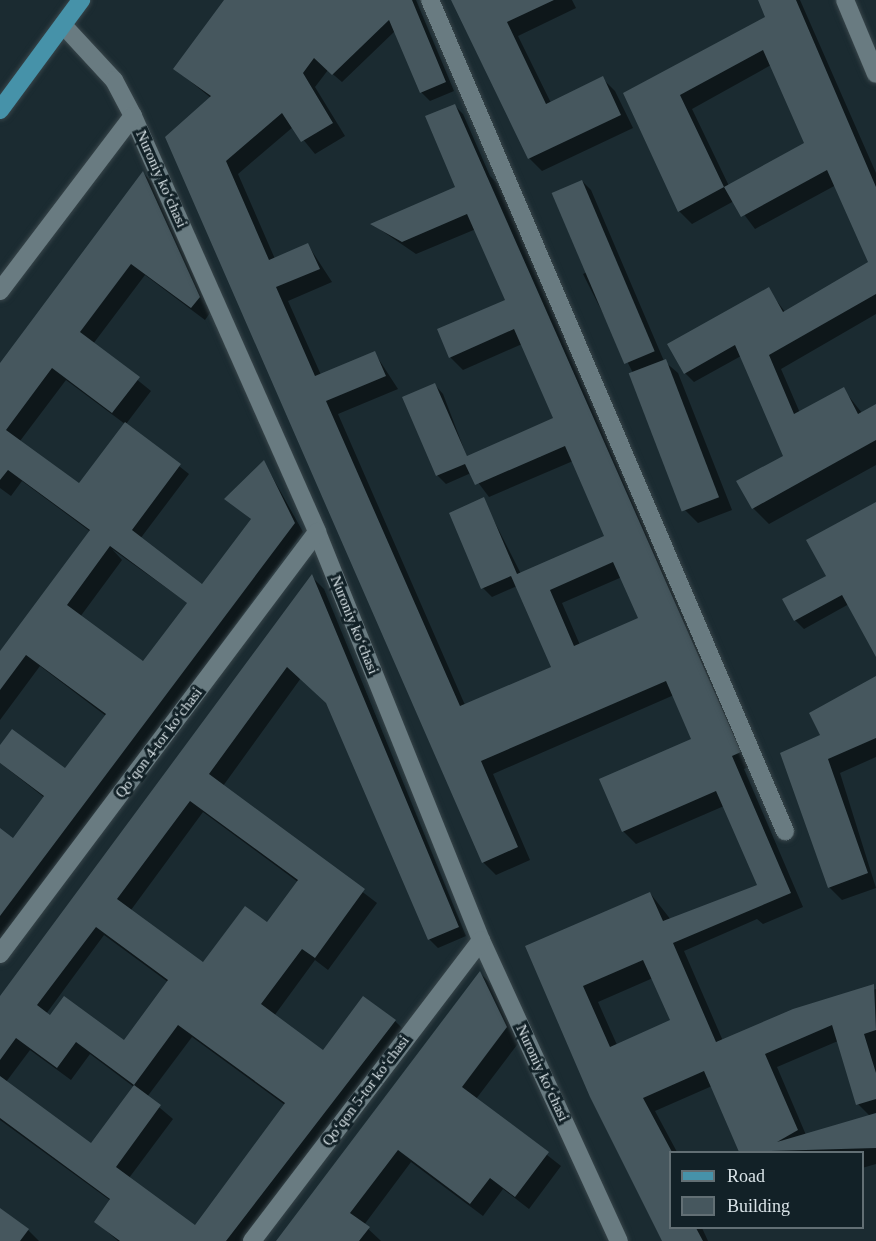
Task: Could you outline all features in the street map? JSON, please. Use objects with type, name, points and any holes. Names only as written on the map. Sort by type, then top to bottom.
[{"type":"main road","points":[[0,110],[81,0]]},
{"type":"street","points":[[430,0],[785,831]]},
{"type":"street","points":[[845,0],[871,49],[876,74]]},
{"type":"street","name":"Nuroniy koʻchasi","points":[[63,25],[114,80],[133,116],[317,532],[481,940],[619,1241]]},
{"type":"street","points":[[0,291],[133,116]]},
{"type":"street","name":"Qoʻqon 4-tor koʻchasi","points":[[0,954],[317,532]]},
{"type":"street","name":"Qoʻqon 5-tor koʻchasi","points":[[252,1241],[481,940]]},
{"type":"building","points":[[224,0],[412,0],[446,82],[420,93],[389,20],[332,75],[314,58],[303,73],[333,123],[301,142],[282,113],[226,161],[269,260],[308,243],[320,269],[276,287],[315,376],[375,351],[386,376],[326,401],[460,706],[551,667],[511,576],[481,589],[449,513],[484,497],[517,574],[604,536],[565,446],[475,485],[465,464],[436,476],[402,397],[435,383],[467,456],[553,418],[514,329],[449,358],[437,329],[505,300],[467,214],[402,242],[370,224],[455,187],[425,116],[455,104],[741,752],[732,756],[791,893],[673,943],[716,1042],[793,1009],[874,984],[876,1030],[864,1034],[876,1073],[876,1099],[856,1105],[832,1025],[765,1054],[798,1130],[777,1142],[876,1113],[876,1148],[739,1151],[704,1071],[643,1098],[671,1151],[669,1151],[669,1229],[697,1229],[703,1241],[662,1241],[590,1097],[525,946],[650,892],[663,921],[757,885],[716,791],[622,832],[599,779],[691,739],[666,681],[481,761],[518,847],[482,863],[165,137],[211,96],[173,69]],"holes":[[[613,562],[638,618],[574,646],[550,590]],[[643,960],[670,1020],[610,1047],[583,986]]]},
{"type":"building","points":[[451,0],[554,0],[507,22],[546,104],[603,76],[621,115],[528,159]]},
{"type":"building","points":[[758,0],[796,0],[876,187],[876,294],[769,355],[794,414],[844,387],[858,414],[876,404],[876,440],[752,509],[736,481],[783,456],[735,345],[684,374],[667,344],[769,287],[783,312],[868,262],[827,170],[741,217],[724,187],[678,212],[623,93],[765,17]],"holes":[[[763,50],[804,143],[724,187],[680,95]]]},
{"type":"building","points":[[143,171],[200,297],[191,308],[131,264],[80,332],[140,377],[112,413],[52,368],[6,430],[79,483],[125,422],[181,464],[132,530],[202,584],[251,519],[224,499],[264,460],[295,523],[0,916],[0,828],[13,838],[44,796],[0,763],[0,745],[12,729],[65,768],[106,714],[26,655],[0,690],[0,651],[90,530],[8,470],[0,480],[0,363]],"holes":[[[110,546],[187,603],[143,661],[67,605]]]},
{"type":"building","points":[[582,180],[655,351],[624,364],[552,193]]},
{"type":"building","points":[[666,359],[719,497],[682,512],[629,373]]},
{"type":"building","points":[[876,502],[876,657],[842,595],[794,621],[782,599],[826,576],[806,540]]},
{"type":"building","points":[[312,574],[459,927],[428,940],[326,703],[287,667],[209,774],[365,889],[315,958],[302,949],[261,1004],[323,1050],[363,996],[396,1020],[226,1241],[120,1241],[94,1222],[110,1199],[0,1118],[0,1076],[91,1143],[134,1085],[76,1042],[57,1068],[16,1038],[0,1060],[0,996]],"holes":[[[190,801],[298,880],[267,922],[245,906],[203,962],[117,899]],[[96,927],[168,980],[124,1040],[64,996],[50,1015],[37,1005]],[[178,1025],[285,1103],[195,1225],[116,1167],[161,1105],[134,1085]]]},
{"type":"building","points":[[876,676],[876,738],[828,759],[868,873],[828,888],[780,753],[820,735],[809,713]]},
{"type":"building","points":[[480,971],[507,1027],[462,1087],[549,1152],[515,1197],[490,1178],[470,1204],[398,1150],[350,1213],[370,1227],[359,1241],[276,1241]]},
{"type":"building","points":[[0,1208],[29,1229],[20,1241],[0,1241]]}]
